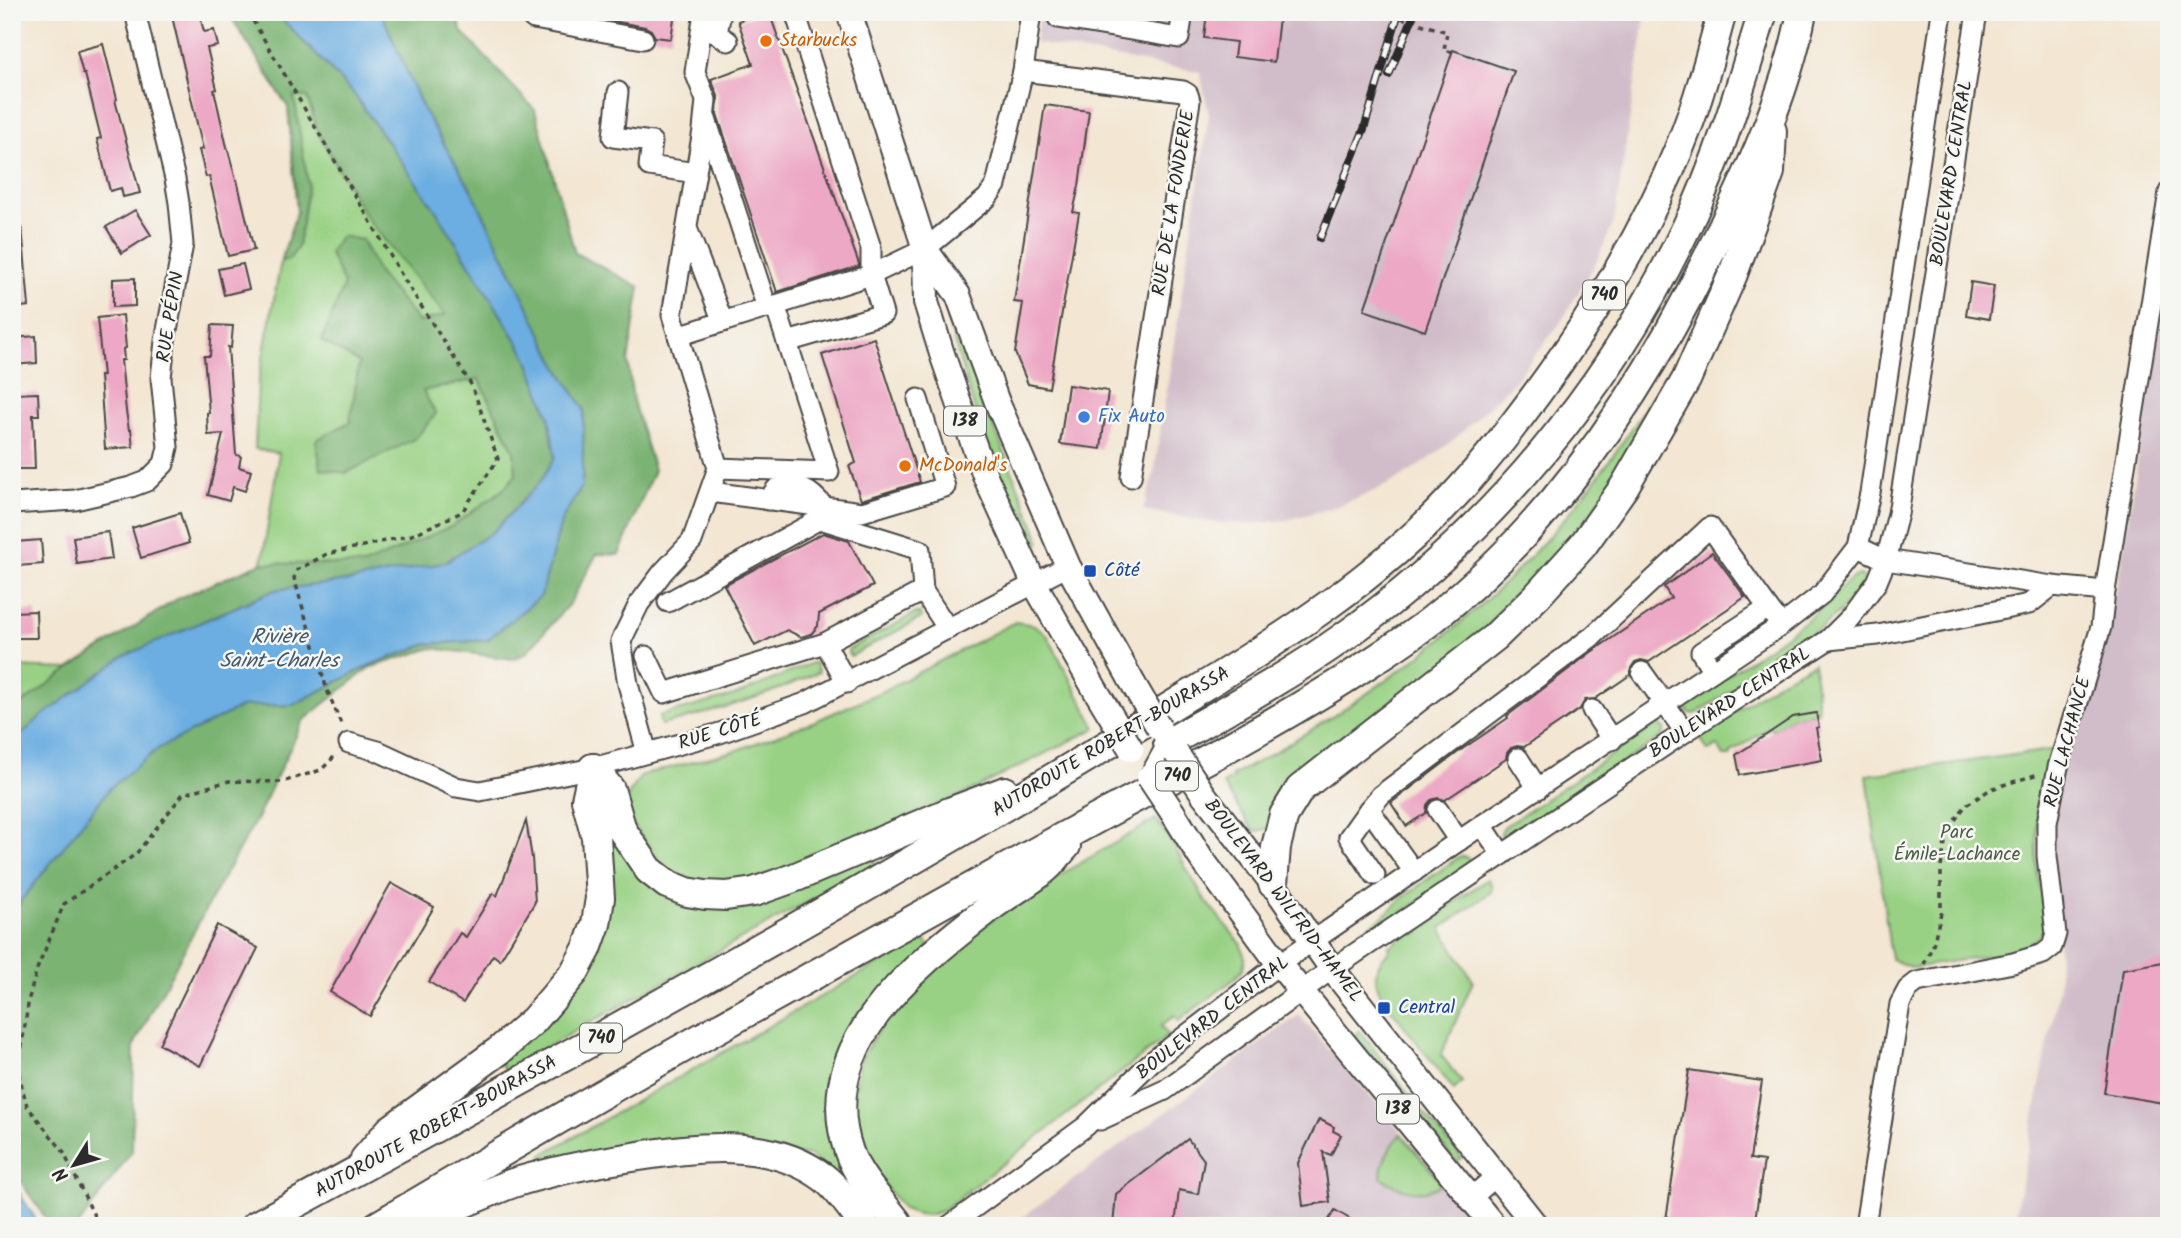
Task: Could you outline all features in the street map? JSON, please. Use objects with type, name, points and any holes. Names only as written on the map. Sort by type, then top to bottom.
[{"type":"highway","name":"AUTOROUTE ROBERT-BOURASSA","points":[[255,1226],[606,1035],[846,899],[1079,762],[1238,666],[1313,616],[1414,536],[1450,501],[1512,428],[1556,367],[1629,254],[1662,189],[1683,138],[1722,12]]},
{"type":"highway","points":[[1748,61],[1755,12]]},
{"type":"highway","points":[[1179,737],[1295,669],[1345,636],[1401,593],[1456,546],[1499,503],[1570,420],[1625,337],[1687,227],[1731,117],[1763,12]]},
{"type":"highway","name":"740","points":[[377,1226],[647,1068],[1238,743],[1316,698],[1433,619],[1509,550],[1553,501],[1590,454],[1657,355],[1717,239],[1774,113],[1802,12]]},
{"type":"highway","points":[[1273,884],[1276,847],[1284,815],[1300,789],[1495,637],[1583,545],[1623,488],[1686,380],[1733,274],[1770,172],[1774,113]]},
{"type":"highway","points":[[593,768],[610,789],[622,830],[649,870],[667,884],[687,892],[726,896],[754,892],[796,877],[951,811],[1079,762]]},
{"type":"highway","points":[[353,1172],[390,1130],[500,1050],[534,1020],[574,973],[592,937],[600,898],[596,837],[586,800],[593,768]]},
{"type":"highway","points":[[898,1226],[864,1178],[850,1153],[843,1128],[844,1087],[857,1044],[875,1013],[902,980],[977,918],[1051,864],[1081,827]]},
{"type":"highway","points":[[393,1226],[446,1211],[510,1184],[552,1172],[671,1151],[720,1148],[777,1155],[800,1164],[824,1178],[845,1199],[865,1226]]},
{"type":"main road","name":"BOULEVARD WILFRID-HAMEL","points":[[849,12],[925,249],[926,302],[942,354],[986,478],[1034,583],[1096,691],[1201,858],[1279,964],[1494,1226]]},
{"type":"main road","name":"BOULEVARD WILFRID-HAMEL","points":[[925,249],[958,295],[997,402],[1068,566],[1131,680],[1179,737],[1204,795],[1273,884],[1332,969],[1536,1226]]},
{"type":"street","name":"RUE PÉPIN","points":[[12,504],[75,500],[131,487],[147,481],[164,464],[169,447],[161,378],[183,244],[175,179],[135,12]]},
{"type":"street","points":[[526,12],[534,19],[643,39]]},
{"type":"street","points":[[647,753],[628,684],[621,641],[639,604],[663,572],[692,541],[718,468],[672,315],[706,100],[695,72],[704,12]]},
{"type":"street","points":[[721,12],[718,34],[728,41]]},
{"type":"street","points":[[787,342],[883,314],[871,275],[870,248],[795,12]]},
{"type":"street","points":[[678,336],[871,275],[925,249],[988,198],[996,185],[1023,71],[1031,12]]},
{"type":"street","points":[[1059,12],[1058,18],[1179,38],[1183,12]]},
{"type":"street","name":"BOULEVARD CENTRAL","points":[[949,1226],[1086,1126],[1150,1063],[1279,964],[1482,825],[1665,705],[1782,625],[1822,594],[1858,547],[1870,493],[1942,12]]},
{"type":"street","name":"BOULEVARD CENTRAL","points":[[1086,1126],[1165,1090],[1332,969],[1685,732],[1828,640],[1850,618],[1877,582],[1886,560],[1898,514],[1977,12]]},
{"type":"street","name":"RUE DE LA FONDERIE","points":[[1023,71],[1183,91],[1188,94],[1190,102],[1131,477]]},
{"type":"street","points":[[618,92],[613,137],[652,142],[649,166],[696,173]]},
{"type":"street","points":[[1928,99],[1962,105]]},
{"type":"street","points":[[704,112],[771,306],[787,342],[829,472],[718,468]]},
{"type":"street","name":"RUE LACHANCE","points":[[1917,982],[2013,963],[2043,954],[2052,947],[2056,934],[2047,856],[2047,823],[2058,767],[2101,627],[2169,192]]},
{"type":"street","points":[[687,227],[723,322]]},
{"type":"street","points":[[710,492],[862,513],[945,487],[918,399]]},
{"type":"street","points":[[668,601],[820,519],[920,550],[923,591],[948,629]]},
{"type":"street","points":[[1375,875],[1349,837],[1381,795],[1594,635],[1710,527],[1782,625]]},
{"type":"street","points":[[1858,547],[1886,560],[2052,586],[2105,591]]},
{"type":"street","name":"RUE CÔTÉ","points":[[349,743],[378,751],[456,787],[480,791],[593,768],[759,721],[805,703],[1068,566]]},
{"type":"street","points":[[1828,640],[1878,635],[2029,604],[2052,586]]},
{"type":"street","points":[[646,656],[664,693],[825,643],[923,591]]},
{"type":"street","points":[[1713,671],[1701,652],[1768,608]]},
{"type":"street","points":[[825,643],[847,683]]},
{"type":"street","points":[[1642,673],[1685,732]]},
{"type":"street","points":[[1592,710],[1612,740]]},
{"type":"street","points":[[1149,777],[1179,737]]},
{"type":"street","points":[[1518,758],[1538,789]]},
{"type":"street","points":[[1369,809],[1414,872]]},
{"type":"street","points":[[1438,810],[1459,841]]},
{"type":"street","points":[[1482,825],[1502,855]]},
{"type":"street","points":[[1865,1226],[1900,1004],[1908,989],[1917,982]]},
{"type":"street","points":[[1471,1198],[1496,1176]]},
{"type":"path","points":[[99,1226],[63,1151],[27,1106],[18,1071],[29,998],[37,968],[64,904],[136,854],[183,794],[229,781],[282,782],[321,770],[349,743],[327,690],[294,578],[297,570],[327,554],[412,535],[462,512],[498,459],[472,386],[404,279],[247,12]]},
{"type":"path","points":[[1382,12],[1447,32],[1444,50],[1452,52]]},
{"type":"path","points":[[1917,982],[1933,945],[1941,913],[1941,867],[1947,831],[1966,805],[1991,789],[2058,767]]},
{"type":"shaded area","points":[[1040,12],[1646,12],[1614,222],[1595,264],[1561,322],[1513,383],[1458,436],[1399,479],[1332,508],[1286,520],[1248,524],[1209,522],[1143,510],[1154,473],[1209,115],[1200,72],[1035,43]]},
{"type":"shaded area","points":[[2169,271],[2169,1226],[2013,1226],[2059,986],[2058,908],[2048,860],[2061,765],[2118,582]]},
{"type":"shaded area","points":[[1299,1015],[1484,1226],[1010,1226]]},
{"type":"green space","points":[[228,12],[275,12],[549,416],[493,532],[38,719],[12,744],[12,667],[69,669],[179,598],[262,563],[279,453],[255,449],[258,384],[281,261],[297,211],[288,107]]},
{"type":"green space","points":[[228,12],[275,12],[353,93],[437,212],[527,357],[549,416],[555,457],[540,482],[493,532],[443,563],[349,581],[275,590],[199,623],[38,719],[12,744],[12,711],[69,669],[179,598],[262,563],[364,565],[452,526],[501,491],[516,475],[514,451],[479,379],[423,391],[436,414],[416,438],[346,473],[321,469],[316,440],[350,422],[359,363],[322,341],[344,284],[329,253],[341,236],[362,240],[378,273],[419,322],[445,315],[366,217],[319,134],[307,97],[294,96],[308,184],[298,247],[289,260],[281,261],[297,211],[288,107]]},
{"type":"green space","points":[[381,12],[458,12],[461,31],[535,110],[575,253],[640,287],[628,362],[633,401],[654,470],[619,555],[597,554],[570,603],[525,654],[512,659],[432,648],[369,668],[303,721],[257,818],[134,1045],[132,1151],[78,1226],[51,1226],[12,1169],[13,911],[110,788],[159,748],[243,706],[293,705],[370,665],[427,644],[487,640],[541,596],[562,519],[582,486],[584,409],[556,364],[473,193],[423,109]]},
{"type":"green space","points":[[952,316],[1040,540],[1038,546],[1032,546],[1030,543],[997,472],[947,318]]},
{"type":"green space","points":[[1670,370],[1679,375],[1651,428],[1545,576],[1269,828],[1254,832],[1223,784],[1398,672],[1437,642],[1511,577],[1596,479]]},
{"type":"green space","points":[[1860,575],[1864,579],[1857,593],[1818,630],[1697,713],[1688,712],[1686,706],[1689,701],[1787,634],[1819,610],[1845,584]]},
{"type":"green space","points":[[916,613],[920,614],[921,618],[849,655],[848,650],[851,648]]},
{"type":"green space","points":[[1015,622],[1034,625],[1047,635],[1096,728],[964,794],[777,873],[711,889],[663,868],[627,816],[628,795],[642,775],[737,750],[813,722],[883,691]]},
{"type":"green space","points":[[815,663],[819,672],[800,681],[742,702],[661,725],[659,716],[736,695]]},
{"type":"green space","points":[[1814,663],[1818,712],[1793,717],[1773,730],[1770,727],[1731,753],[1731,756],[1724,756],[1718,746],[1708,751],[1699,736],[1783,679]]},
{"type":"green space","points":[[1657,724],[1664,728],[1664,735],[1508,840],[1503,837],[1501,833],[1504,827]]},
{"type":"green space","name":"Parc Émile-Lachance","points":[[2051,750],[2037,807],[2037,867],[2045,918],[2041,934],[2018,951],[1912,968],[1891,959],[1867,775]]},
{"type":"green space","points":[[1156,819],[1206,901],[1240,943],[1245,958],[1243,969],[1233,980],[1178,1021],[1174,1016],[1161,1026],[1168,1036],[943,1210],[930,1215],[903,1209],[864,1158],[851,1112],[860,1060],[885,1019],[915,983],[1012,903]]},
{"type":"green space","points":[[615,839],[687,901],[870,855],[876,864],[505,1070],[499,1062],[588,966],[606,841]]},
{"type":"green space","points":[[1464,856],[1470,860],[1469,868],[1359,941],[1355,935],[1381,918],[1406,895]]},
{"type":"green space","points":[[1488,879],[1491,892],[1441,928],[1473,981],[1441,1055],[1462,1082],[1454,1090],[1384,1000],[1377,986],[1376,974],[1380,962],[1390,950],[1388,947]]},
{"type":"green space","points":[[924,938],[930,947],[851,1040],[856,1181],[848,1186],[809,1155],[546,1163],[542,1155]]},
{"type":"green space","points":[[1360,1031],[1462,1158],[1456,1162],[1355,1035]]},
{"type":"green space","points":[[1401,1134],[1442,1183],[1435,1188],[1419,1192],[1395,1186],[1381,1177],[1387,1154]]},
{"type":"water","name":"Rivière Saint-Charles","points":[[275,12],[381,12],[423,109],[473,193],[556,364],[584,409],[582,486],[562,519],[541,596],[487,640],[427,644],[370,665],[293,705],[243,706],[159,748],[110,788],[13,911],[12,916],[12,744],[38,719],[124,656],[275,590],[349,581],[443,563],[493,532],[540,482],[555,457],[549,416],[527,357],[437,212],[353,93]]},
{"type":"water","points":[[12,1182],[37,1221],[42,1226],[12,1226]]},
{"type":"building","points":[[171,12],[191,12],[192,18],[200,16],[204,32],[214,30],[218,46],[207,48],[217,89],[214,90],[254,250],[228,256],[209,176],[206,177],[199,150],[203,149]]},
{"type":"building","points":[[565,12],[675,12],[671,39],[655,37],[651,30],[645,27]]},
{"type":"building","points":[[769,12],[859,264],[777,292],[717,114],[718,96],[711,79],[753,64],[738,21]]},
{"type":"building","points":[[1207,12],[1239,12],[1279,17],[1274,62],[1234,57],[1236,42],[1204,38]]},
{"type":"building","points":[[103,44],[140,193],[123,197],[121,188],[110,191],[97,139],[101,138],[77,51]]},
{"type":"building","points":[[1453,50],[1514,71],[1425,331],[1364,310]]},
{"type":"building","points":[[1045,105],[1089,111],[1073,212],[1079,213],[1049,388],[1028,384],[1015,353],[1023,303],[1014,302]]},
{"type":"building","points":[[135,210],[151,235],[122,253],[106,227]]},
{"type":"building","points":[[22,227],[29,306],[12,308],[12,228]]},
{"type":"building","points":[[243,264],[249,289],[224,295],[218,269]]},
{"type":"building","points":[[135,278],[135,306],[113,307],[113,279]]},
{"type":"building","points":[[1971,282],[1994,286],[1989,319],[1966,315]]},
{"type":"building","points":[[123,315],[126,348],[123,349],[124,360],[121,360],[133,447],[105,449],[100,376],[103,376],[97,318]]},
{"type":"building","points":[[212,325],[233,326],[231,348],[228,347],[236,455],[241,456],[239,467],[251,471],[245,491],[233,487],[229,501],[208,495],[223,434],[208,435],[209,413],[204,356],[210,356]]},
{"type":"building","points":[[36,336],[37,363],[12,365],[12,338]]},
{"type":"building","points":[[874,338],[920,482],[861,500],[849,466],[856,463],[822,355]]},
{"type":"building","name":"Fix Auto","points":[[1068,385],[1108,391],[1101,449],[1060,444]]},
{"type":"building","points":[[38,393],[39,415],[33,415],[35,469],[13,469],[12,394]]},
{"type":"building","points":[[180,513],[189,543],[141,558],[132,528]]},
{"type":"building","points":[[108,532],[112,559],[77,564],[73,537]]},
{"type":"building","points":[[823,533],[849,541],[873,586],[819,614],[818,626],[811,634],[801,637],[787,630],[755,646],[724,585]]},
{"type":"building","points":[[41,540],[43,564],[17,566],[15,542]]},
{"type":"building","points":[[1712,552],[1745,597],[1649,662],[1635,662],[1630,675],[1595,699],[1585,700],[1580,709],[1524,747],[1511,748],[1506,759],[1445,800],[1431,800],[1426,813],[1406,826],[1391,803],[1508,718],[1507,716],[1590,653],[1671,598],[1664,587]]},
{"type":"building","points":[[36,611],[37,638],[13,638],[12,612]]},
{"type":"building","points":[[1816,713],[1822,760],[1740,775],[1736,755],[1793,717]]},
{"type":"building","points":[[526,821],[535,902],[500,960],[493,955],[463,1003],[429,982],[460,933],[466,937],[493,893],[497,896]]},
{"type":"building","points":[[391,883],[434,907],[370,1016],[330,992]]},
{"type":"building","points":[[217,925],[258,948],[200,1066],[159,1044]]},
{"type":"building","points":[[2169,961],[2169,1104],[2104,1093],[2123,969]]},
{"type":"building","points":[[1689,1070],[1762,1081],[1750,1159],[1764,1161],[1754,1226],[1665,1226]]},
{"type":"building","points":[[1319,1119],[1334,1127],[1333,1131],[1341,1135],[1331,1155],[1323,1152],[1330,1202],[1303,1206],[1298,1163]]},
{"type":"building","points":[[1188,1139],[1204,1160],[1198,1194],[1179,1190],[1175,1226],[1113,1226],[1116,1194]]},
{"type":"building","points":[[1335,1210],[1361,1226],[1325,1226]]},
{"type":"railway","points":[[1320,238],[1364,129],[1399,12]]},
{"type":"railway","points":[[1389,75],[1415,12]]},
{"type":"place","name":"Starbucks","points":[[766,41]]},
{"type":"place","name":"Fix Auto","points":[[1084,417]]},
{"type":"place","name":"McDonald's","points":[[905,466]]},
{"type":"place","name":"Côté","points":[[1090,571]]},
{"type":"place","name":"Central","points":[[1384,1008]]}]
